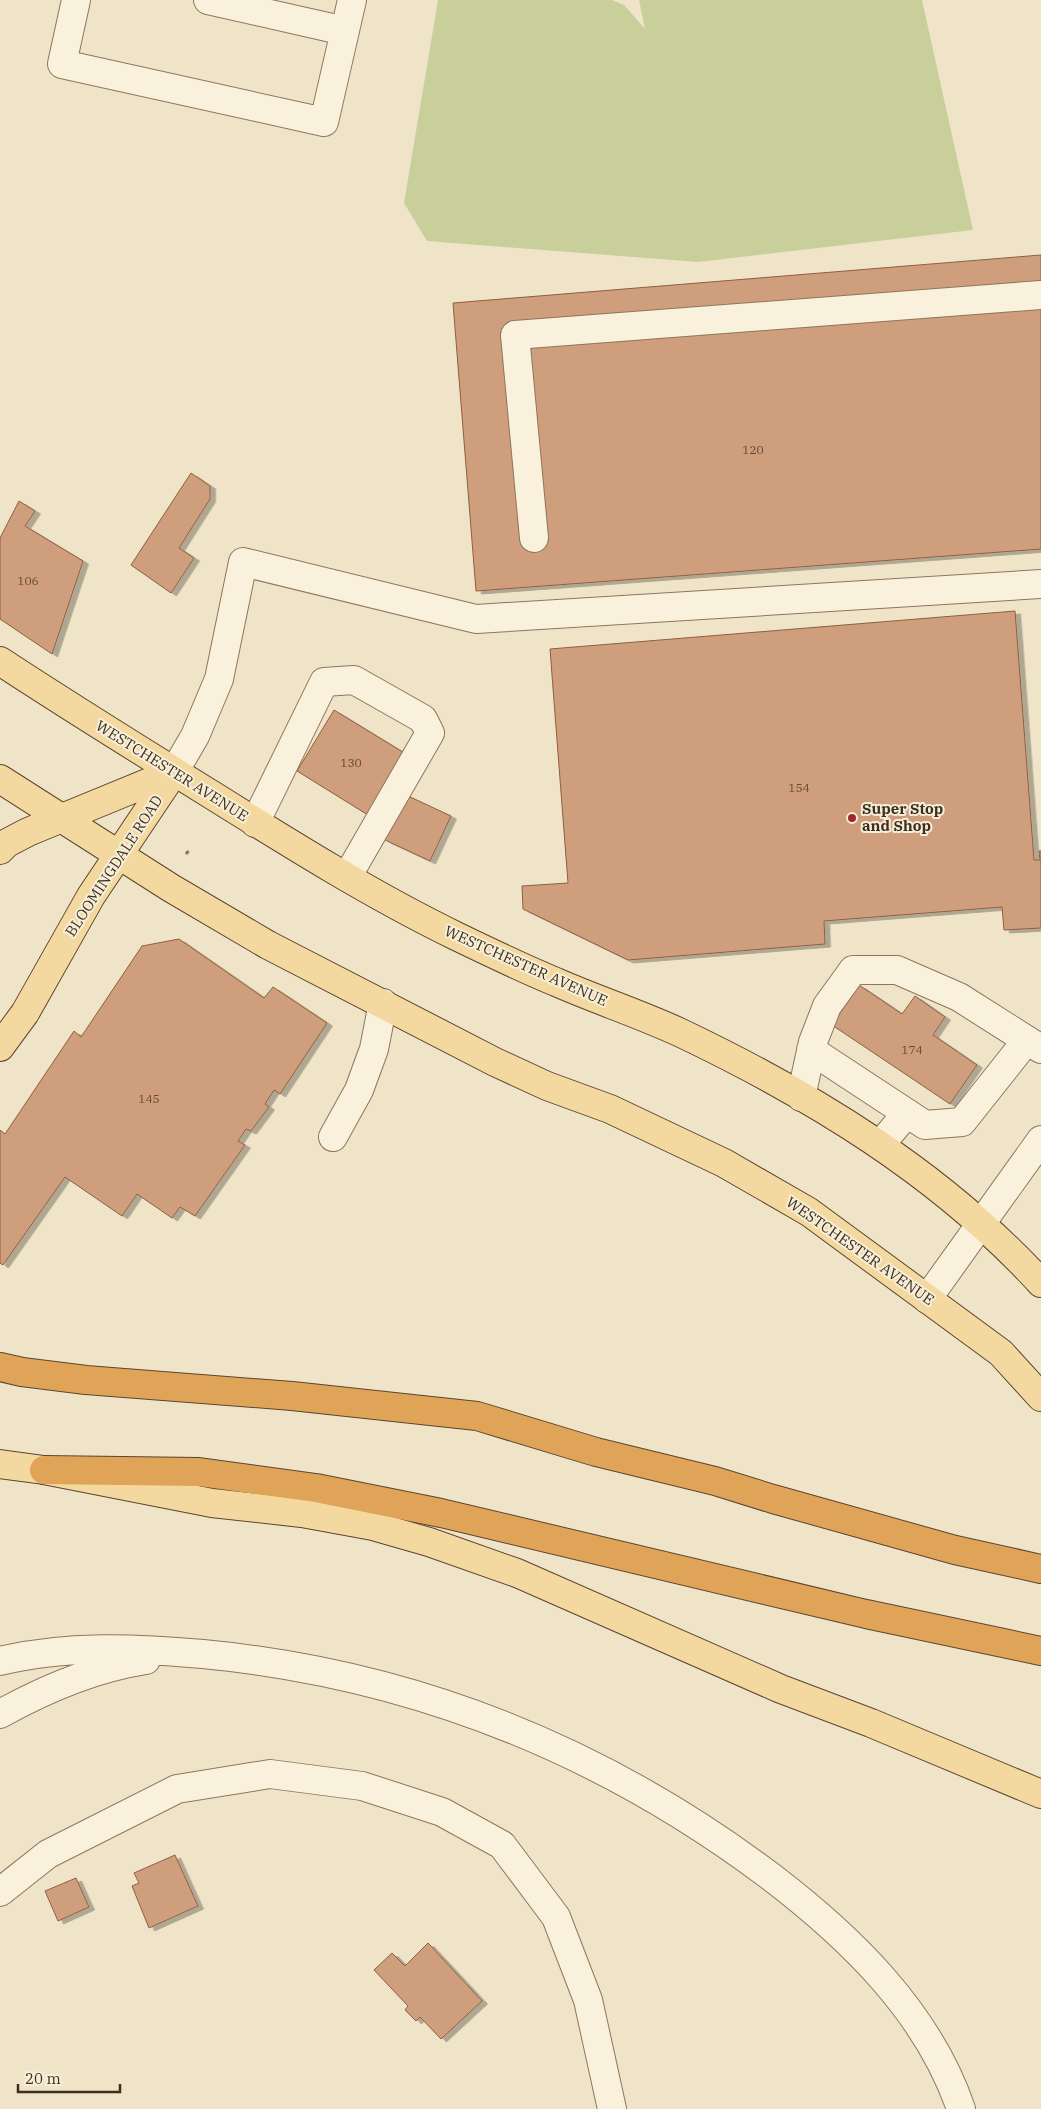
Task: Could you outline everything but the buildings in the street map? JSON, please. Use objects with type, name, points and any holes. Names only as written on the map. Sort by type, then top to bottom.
[{"type":"highway","points":[[0,1367],[22,1372],[86,1380],[292,1396],[477,1416],[596,1452],[715,1481],[955,1550],[1041,1568]]},
{"type":"highway","points":[[44,1470],[199,1472],[316,1488],[450,1515],[866,1614],[1041,1651]]},
{"type":"main road","name":"WESTCHESTER AVENUE","points":[[0,661],[255,823],[346,877],[454,935],[555,982],[677,1032],[733,1059],[835,1116],[880,1145],[980,1223],[1041,1282]]},
{"type":"main road","name":"BLOOMINGDALE ROAD","points":[[0,850],[7,843],[28,832],[174,772]]},
{"type":"main road","name":"BLOOMINGDALE ROAD","points":[[0,1046],[25,1013],[91,896],[174,772]]},
{"type":"main road","name":"WESTCHESTER AVENUE","points":[[0,780],[120,854],[171,888],[268,945],[496,1062],[548,1086],[610,1109],[724,1163],[809,1212],[1001,1353],[1041,1397]]},
{"type":"main road","points":[[0,1464],[44,1470],[212,1503],[311,1515],[373,1526],[429,1542],[517,1573],[781,1688],[871,1723],[1041,1794]]},
{"type":"street","points":[[76,0],[62,64],[324,122],[352,0]]},
{"type":"street","points":[[208,0],[345,31]]},
{"type":"street","points":[[534,538],[515,335],[1041,295]]},
{"type":"street","points":[[174,772],[195,736],[219,679],[243,562],[476,619],[1041,584]]},
{"type":"street","points":[[255,823],[324,682],[354,680],[413,712],[423,719],[430,733],[346,877]]},
{"type":"street","points":[[802,1097],[811,1050],[827,1006],[853,970],[897,970],[959,997],[1034,1045],[962,1122],[925,1125],[811,1050]]},
{"type":"street","points":[[333,1137],[360,1090],[374,1049],[383,1003]]},
{"type":"street","points":[[880,1145],[907,1113]]},
{"type":"street","points":[[927,1299],[1041,1140]]},
{"type":"street","points":[[0,1661],[62,1652],[113,1649],[196,1653],[253,1659],[342,1675],[428,1697],[507,1726],[567,1752],[625,1781],[728,1845],[833,1927],[877,1972],[910,2013],[937,2056],[961,2109]]},
{"type":"street","points":[[0,1714],[29,1698],[80,1677],[133,1662],[196,1653]]},
{"type":"street","points":[[0,1892],[48,1854],[177,1789],[270,1774],[362,1786],[442,1812],[502,1845],[556,1917],[588,2000],[612,2109]]},
{"type":"path","points":[[186,854],[190,849]]},
{"type":"green space","points":[[438,0],[612,0],[624,5],[645,29],[639,0],[922,0],[973,230],[698,262],[427,241],[404,203]]},
{"type":"place","name":"Super Stop and Shop","points":[[852,818]]}]
